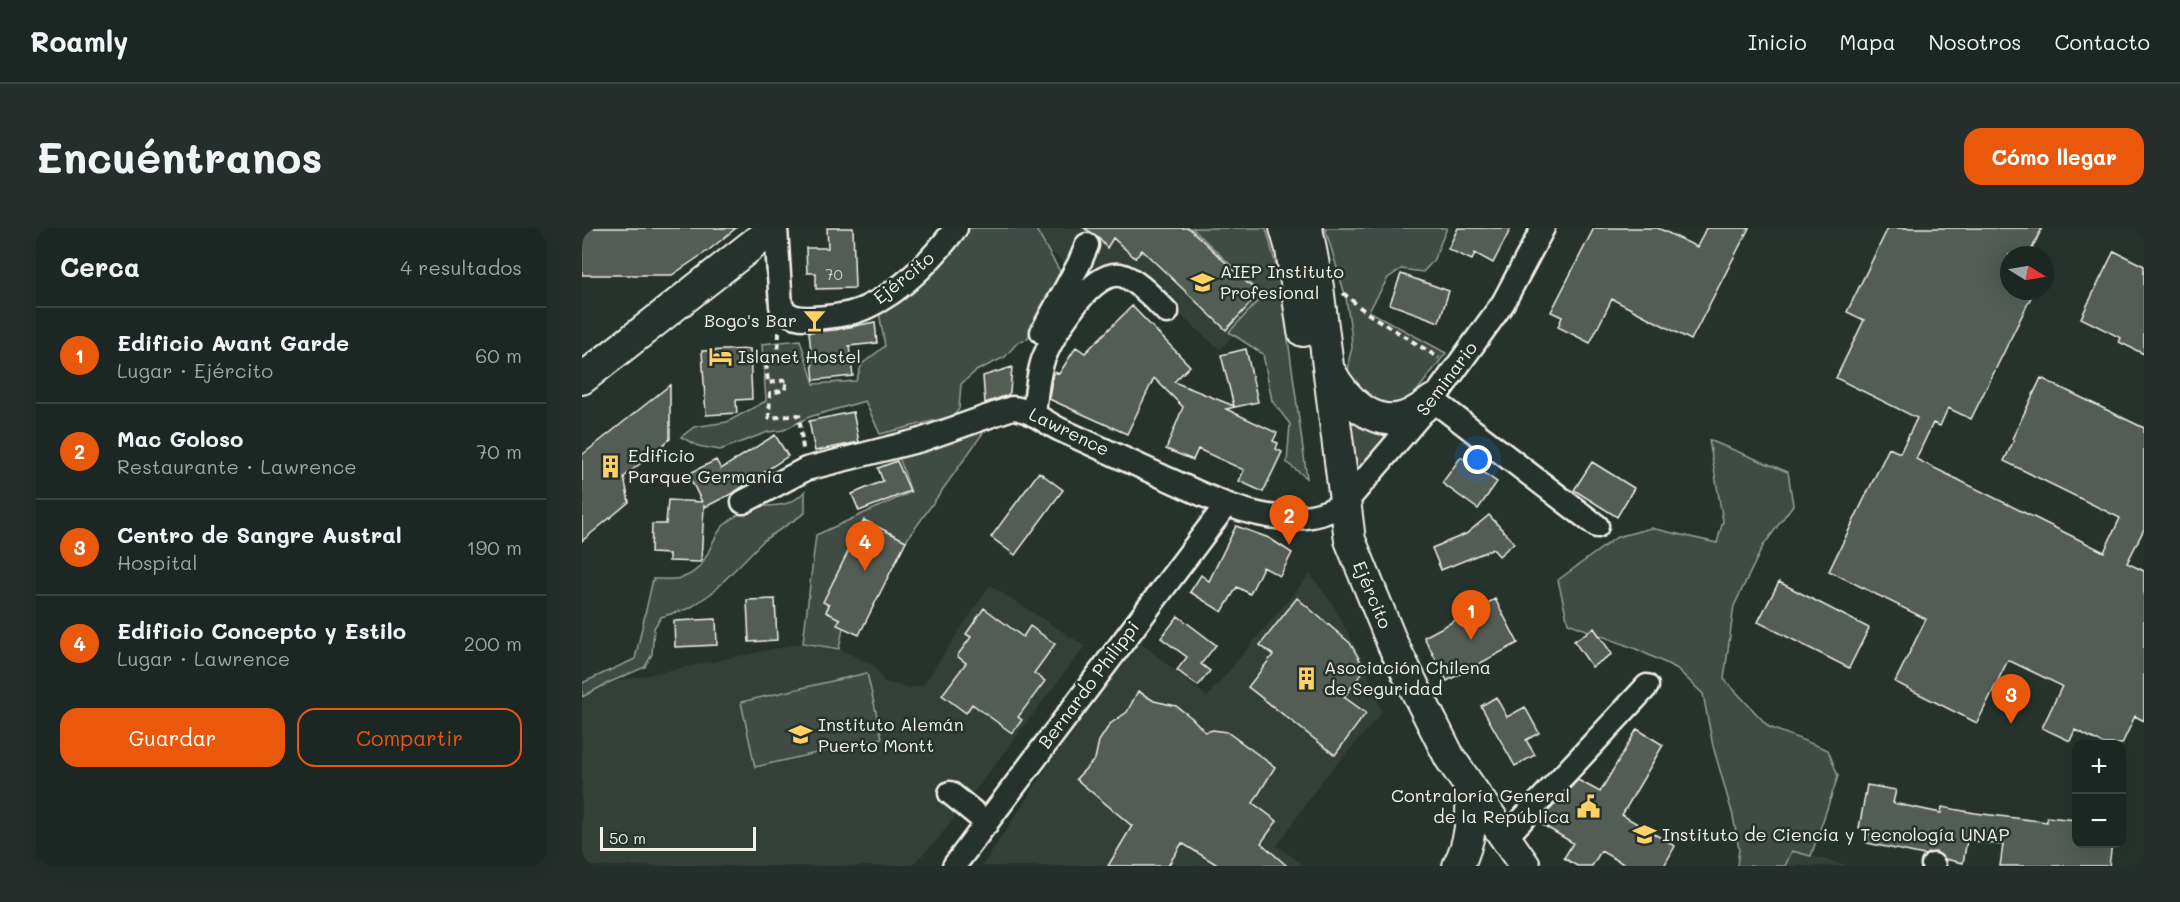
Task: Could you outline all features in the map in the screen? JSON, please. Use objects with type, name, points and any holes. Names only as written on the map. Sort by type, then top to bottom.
[{"type":"main road","points":[[582,380],[760,239],[770,228]]},
{"type":"main road","points":[[1285,228],[1291,249],[1336,507]]},
{"type":"main road","points":[[1307,228],[1318,286],[1329,370],[1336,507]]},
{"type":"main road","points":[[1329,370],[1350,400],[1362,410],[1380,418],[1402,418],[1433,400]]},
{"type":"main road","name":"Ejército","points":[[1336,507],[1393,645],[1450,758],[1513,857]]},
{"type":"main road","points":[[1458,866],[1470,831],[1471,790]]},
{"type":"street","name":"Ejército","points":[[776,228],[781,306],[788,314],[808,318],[841,315],[867,308],[920,270],[956,228]]},
{"type":"street","name":"Seminario","points":[[1336,507],[1433,400],[1503,303],[1543,228]]},
{"type":"street","points":[[1034,415],[1029,387],[1032,358],[1049,318],[1080,264],[1087,245]]},
{"type":"street","points":[[1034,415],[1037,380],[1047,352],[1071,312],[1099,282],[1112,275],[1124,276],[1138,285],[1167,312]]},
{"type":"street","points":[[1433,400],[1597,526]]},
{"type":"street","name":"Lawrence","points":[[743,502],[806,469],[921,440],[1012,408],[1020,408],[1059,429],[1226,505],[1258,514],[1283,517],[1303,516],[1336,507]]},
{"type":"street","name":"Bernardo Philippi","points":[[954,866],[1226,505]]},
{"type":"street","points":[[1513,857],[1647,686]]},
{"type":"street","points":[[950,793],[987,823]]},
{"type":"path","points":[[1340,290],[1367,314],[1442,360]]},
{"type":"path","points":[[777,341],[777,360],[766,362],[768,382],[787,380],[785,390],[770,393],[770,418],[799,415],[806,469]]},
{"type":"shaded area","points":[[957,228],[1035,228],[1062,275],[1027,339],[1018,342],[1005,357],[976,371],[961,384],[959,409],[953,416],[880,434],[865,401],[809,417],[784,430],[768,432],[720,450],[698,446],[681,437],[694,427],[727,422],[766,401],[762,344],[800,340],[814,384],[856,381],[862,364],[885,346],[878,307]]},
{"type":"shaded area","name":"AIEP Instituto Profesional","points":[[1028,228],[1201,228],[1271,292],[1220,350],[1118,260],[1075,273],[1027,230]]},
{"type":"shaded area","points":[[1192,228],[1266,228],[1280,281],[1307,478],[1287,463],[1290,424],[1272,401],[1263,354],[1229,332],[1263,296]]},
{"type":"shaded area","points":[[1325,228],[1447,228],[1433,261],[1423,272],[1401,269],[1388,278],[1369,311],[1446,353],[1407,404],[1380,408],[1348,376],[1352,348],[1346,298]]},
{"type":"shaded area","points":[[1344,414],[1394,432],[1354,480]]},
{"type":"shaded area","points":[[977,428],[983,433],[906,541],[886,531],[829,605],[826,612],[840,619],[843,628],[839,649],[803,643],[816,535],[911,492],[899,457]]},
{"type":"shaded area","points":[[1709,440],[1788,472],[1793,505],[1763,546],[1734,606],[1724,679],[1769,727],[1828,750],[1838,776],[1811,856],[1792,851],[1785,866],[1737,866],[1739,849],[1733,816],[1713,746],[1703,694],[1676,668],[1636,649],[1568,623],[1558,580],[1617,537],[1651,528],[1717,543],[1723,521]]},
{"type":"shaded area","points":[[805,491],[805,513],[764,540],[713,592],[690,608],[661,617],[654,628],[652,654],[645,667],[582,697],[582,683],[635,659],[653,579],[678,579],[690,574],[702,563],[723,526],[735,517],[750,509],[782,505],[797,498]]},
{"type":"shaded area","points":[[1310,574],[1332,603],[1364,663],[1382,713],[1322,781],[1277,846],[1305,866],[982,866],[1094,697],[1136,639],[1207,697]]},
{"type":"shaded area","name":"Instituto Alemán Puerto Montt","points":[[990,585],[1085,646],[938,839],[911,866],[582,866],[582,697],[608,683],[803,643],[839,649],[874,665],[884,682],[911,688],[924,684]]},
{"type":"shaded area","points":[[867,673],[882,738],[755,767],[741,702]]},
{"type":"shaded area","points":[[1791,851],[1851,866],[1785,866]]},
{"type":"building","points":[[582,228],[736,228],[672,275],[582,275]]},
{"type":"building","points":[[827,228],[853,228],[855,288],[816,289],[816,273],[807,273],[806,248],[828,248]]},
{"type":"building","points":[[1084,228],[1189,228],[1259,294],[1226,330],[1142,250],[1135,258],[1113,238],[1107,248],[1097,236]]},
{"type":"building","points":[[1458,228],[1511,228],[1493,263],[1475,253],[1472,260],[1448,249]]},
{"type":"building","points":[[1594,228],[1658,228],[1697,247],[1706,228],[1749,228],[1691,340],[1612,299],[1590,343],[1558,327],[1562,317],[1551,312]]},
{"type":"building","points":[[1888,228],[2042,228],[2033,246],[2000,246],[2000,300],[2030,300],[1971,419],[1948,408],[1940,426],[1933,423],[1916,459],[2104,552],[2120,518],[2004,461],[2041,378],[2144,428],[2144,529],[2127,563],[2144,571],[2144,721],[2135,716],[2124,740],[2096,740],[2075,730],[2070,741],[2042,728],[2062,686],[2008,660],[1977,723],[1895,682],[1926,619],[1829,571],[1889,448],[1900,453],[1917,418],[1836,378],[1864,320],[1847,312]]},
{"type":"building","points":[[2114,251],[2144,266],[2144,354],[2119,342],[2121,338],[2081,318]]},
{"type":"building","points":[[1401,274],[1449,291],[1439,322],[1390,304]]},
{"type":"building","points":[[1132,306],[1190,366],[1174,382],[1234,406],[1221,355],[1246,349],[1258,402],[1226,409],[1277,433],[1273,441],[1278,443],[1276,449],[1282,452],[1263,492],[1239,481],[1244,470],[1198,449],[1193,460],[1166,449],[1183,407],[1154,378],[1127,434],[1049,399],[1055,372],[1059,374],[1076,347],[1085,353]]},
{"type":"building","points":[[875,322],[877,343],[849,346],[853,376],[814,380],[809,332],[835,330]]},
{"type":"building","points":[[750,349],[752,399],[736,400],[737,413],[706,415],[702,351]]},
{"type":"building","points":[[1012,367],[1008,395],[985,403],[983,376]]},
{"type":"building","name":"Edificio Parque Germania","points":[[670,385],[670,439],[624,477],[629,502],[582,541],[582,455]]},
{"type":"building","points":[[853,412],[859,442],[815,451],[809,421]]},
{"type":"building","points":[[775,435],[788,456],[733,493],[704,506],[701,562],[669,561],[669,554],[651,553],[652,524],[666,524],[668,500],[702,502],[688,474],[716,460],[721,469]]},
{"type":"building","points":[[1461,457],[1497,482],[1478,509],[1442,483]]},
{"type":"building","points":[[897,461],[910,491],[859,511],[852,494],[883,481],[878,468]]},
{"type":"building","points":[[1592,462],[1634,488],[1617,517],[1574,490]]},
{"type":"building","points":[[1039,472],[1063,490],[1015,555],[991,537]]},
{"type":"building","points":[[1489,515],[1514,543],[1499,556],[1493,549],[1441,570],[1432,548],[1466,534]]},
{"type":"building","points":[[864,520],[906,541],[859,635],[837,625],[840,619],[826,612],[829,605],[823,602]]},
{"type":"building","points":[[1236,526],[1269,538],[1292,553],[1280,576],[1263,567],[1250,594],[1237,587],[1222,612],[1190,592],[1201,575],[1209,581]]},
{"type":"building","points":[[1779,582],[1869,628],[1849,668],[1758,622]]},
{"type":"building","name":"Asociación Chilena de Seguridad","points":[[1297,598],[1350,643],[1365,669],[1344,697],[1366,713],[1335,755],[1248,687],[1273,655],[1260,645]]},
{"type":"building","points":[[775,599],[777,640],[749,642],[747,600]]},
{"type":"building","points":[[1495,599],[1518,643],[1447,681],[1424,637]]},
{"type":"building","points":[[984,608],[1023,637],[1030,626],[1055,644],[1034,673],[1045,681],[1018,717],[1022,720],[1012,733],[972,704],[966,713],[942,695],[966,663],[957,656],[971,637],[966,634]]},
{"type":"building","points":[[1178,616],[1216,645],[1201,664],[1210,671],[1198,686],[1177,670],[1187,657],[1161,638]]},
{"type":"building","points":[[716,619],[717,645],[675,647],[674,621]]},
{"type":"building","points":[[1594,628],[1612,654],[1592,667],[1574,641]]},
{"type":"building","points":[[1138,691],[1154,701],[1176,706],[1205,732],[1213,730],[1227,732],[1275,767],[1253,803],[1277,821],[1261,843],[1287,866],[1219,866],[1182,843],[1168,866],[1108,866],[1132,826],[1076,779],[1095,759],[1099,741],[1110,724],[1127,712]]},
{"type":"building","points":[[1496,697],[1507,717],[1525,707],[1539,733],[1526,740],[1535,755],[1515,766],[1481,706]]},
{"type":"building","name":"Contraloría General de la República","points":[[1637,729],[1663,745],[1622,815],[1675,846],[1664,866],[1627,866],[1601,851],[1592,866],[1577,866],[1564,858],[1573,843],[1538,822],[1578,780],[1600,792]]},
{"type":"building","points":[[1867,785],[1896,790],[1893,803],[1941,813],[1942,807],[2047,822],[2047,817],[2072,820],[2072,848],[2111,848],[2109,866],[2000,866],[2003,845],[1967,840],[1963,863],[1945,859],[1936,852],[1924,855],[1867,843],[1870,830],[1859,828]]},
{"type":"place","name":"AIEP Instituto Profesional","points":[[1202,282]]},
{"type":"place","name":"Bogo's Bar","points":[[815,321]]},
{"type":"place","name":"Islanet Hostel","points":[[720,357]]},
{"type":"place","name":"Edificio Parque Germania","points":[[610,466]]},
{"type":"place","name":"Mac Goloso","points":[[1289,545]]},
{"type":"place","name":"Edificio Concepto y Estilo","points":[[865,571]]},
{"type":"place","name":"Edificio Avant Garde","points":[[1471,640]]},
{"type":"place","name":"Asociación Chilena de Seguridad","points":[[1306,678]]},
{"type":"place","name":"Centro de Sangre Austral","points":[[2011,724]]},
{"type":"place","name":"Instituto Alemán Puerto Montt","points":[[800,735]]},
{"type":"place","name":"Contraloría General de la República","points":[[1588,806]]},
{"type":"place","name":"Instituto de Ciencia y Tecnología UNAP","points":[[1644,835]]}]
